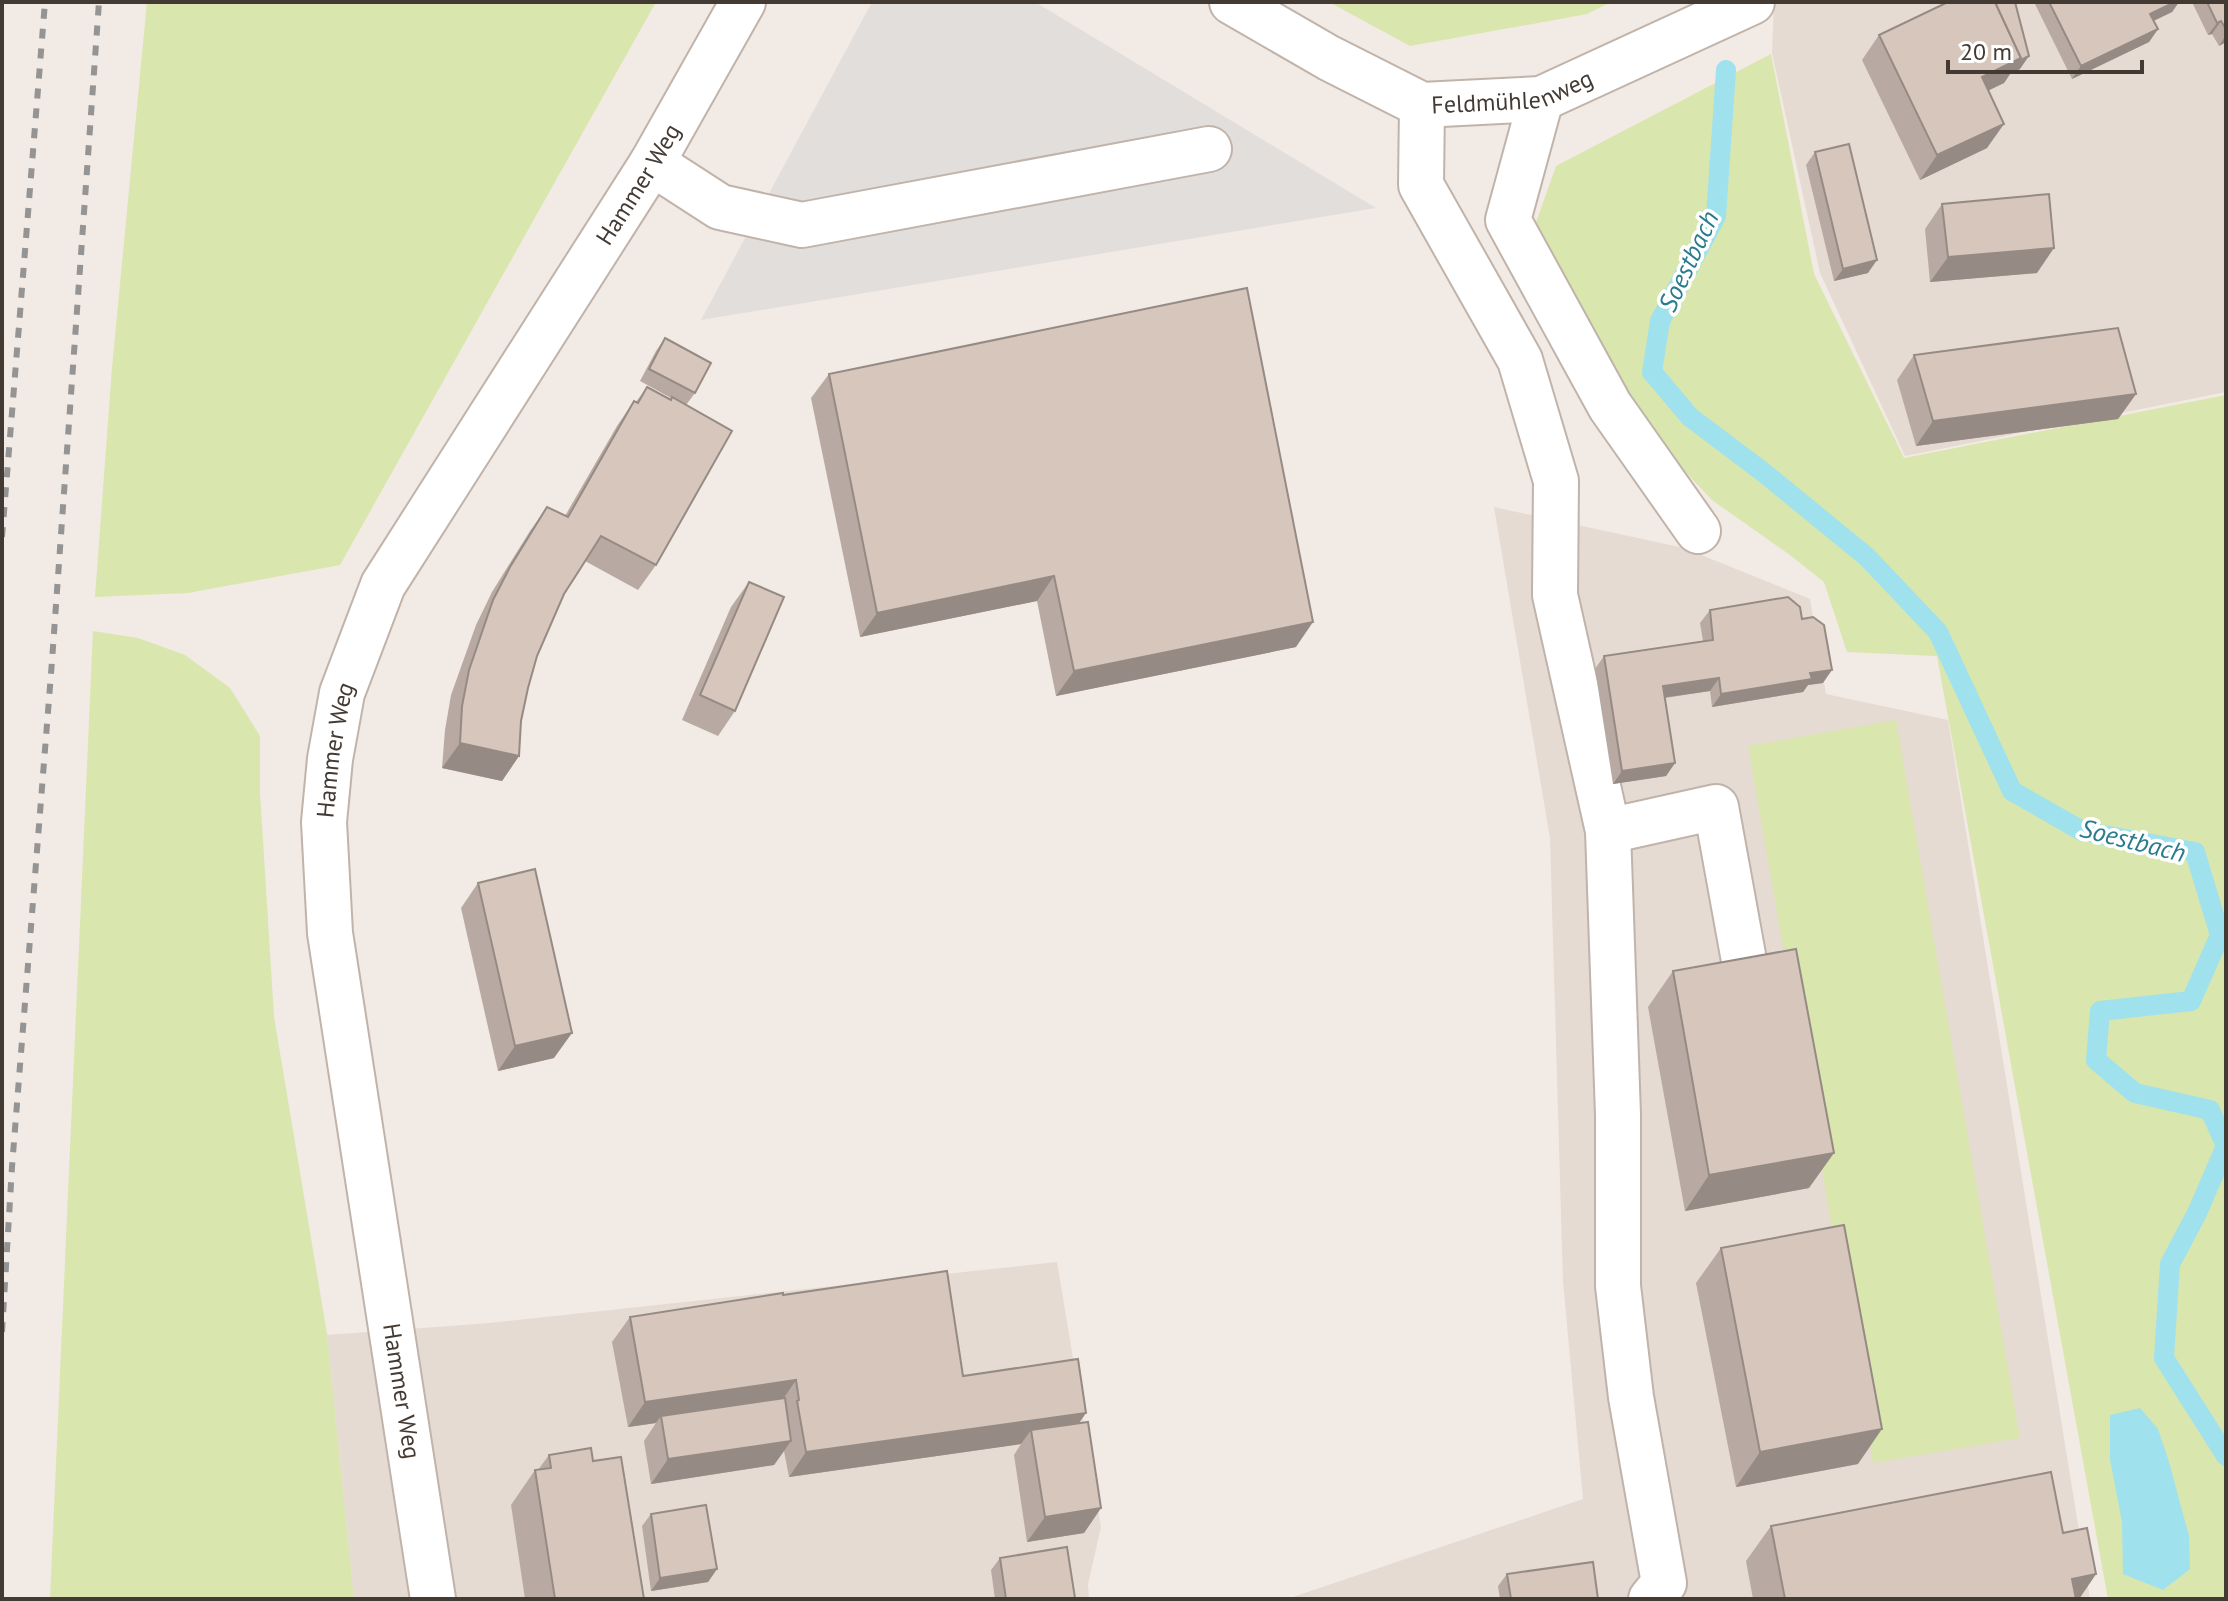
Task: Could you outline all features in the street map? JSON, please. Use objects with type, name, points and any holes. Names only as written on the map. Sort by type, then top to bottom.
[{"type":"street","name":"Hammer Weg","points":[[433,1599],[330,933],[324,822],[330,759],[342,693],[383,585],[652,163],[743,2]]},
{"type":"street","name":"Feldmühlenweg","points":[[1232,2],[1329,58],[1422,105],[1541,99],[1752,2]]},
{"type":"street","points":[[1541,99],[1508,220],[1610,406],[1698,531]]},
{"type":"street","points":[[1422,105],[1421,185],[1520,360],[1556,481],[1555,595],[1608,831],[1618,1115],[1618,1286],[1631,1397],[1664,1583],[1651,1599]]},
{"type":"street","points":[[652,163],[720,207],[802,225],[1209,149]]},
{"type":"street","points":[[1608,831],[1716,807],[1749,988]]},
{"type":"shaded area","points":[[872,2],[1035,2],[1376,208],[701,320]]},
{"type":"shaded area","points":[[1774,2],[2226,2],[2226,392],[1905,456],[1820,273],[1772,53]]},
{"type":"shaded area","points":[[1494,507],[1684,548],[1810,599],[1826,694],[1948,720],[2090,1599],[1287,1599],[1583,1499],[1563,1281],[1550,838]]},
{"type":"shaded area","points":[[1057,1262],[1101,1527],[1088,1584],[1089,1599],[354,1599],[327,1335],[490,1323]]},
{"type":"green space","points":[[147,2],[656,2],[340,565],[188,593],[95,597],[112,368]]},
{"type":"green space","points":[[1329,2],[1611,2],[1587,14],[1410,46]]},
{"type":"green space","points":[[1771,54],[1814,274],[1904,458],[2226,395],[2226,1599],[2108,1599],[1937,656],[1847,652],[1824,582],[1712,500],[1642,426],[1532,234],[1556,166]]},
{"type":"green space","points":[[93,631],[138,638],[185,655],[230,688],[260,736],[260,793],[274,1017],[327,1334],[354,1599],[50,1599]]},
{"type":"green space","points":[[1896,720],[2020,1438],[1873,1463],[1748,746]]},
{"type":"water","points":[[2140,1408],[2158,1429],[2189,1536],[2190,1569],[2163,1590],[2123,1574],[2122,1522],[2110,1460],[2110,1415]]},
{"type":"building","points":[[1948,2],[1995,2],[2021,58],[1982,77],[2004,124],[1937,155],[1879,35]]},
{"type":"building","points":[[1995,2],[2015,2],[2029,56],[2019,61],[2021,58]]},
{"type":"building","points":[[2049,2],[2175,2],[2150,14],[2158,29],[2081,66]]},
{"type":"building","points":[[2207,2],[2226,2],[2226,29],[2221,21],[2217,23]]},
{"type":"building","points":[[1849,144],[1877,260],[1843,269],[1815,152]]},
{"type":"building","points":[[2049,194],[2054,248],[1948,257],[1942,204]]},
{"type":"building","points":[[1247,288],[1313,622],[1074,671],[1054,576],[877,613],[829,374]]},
{"type":"building","points":[[2118,328],[2136,394],[1933,421],[1914,355]]},
{"type":"building","points":[[665,338],[711,363],[695,393],[649,369]]},
{"type":"building","points":[[647,387],[671,400],[672,397],[732,431],[656,565],[601,536],[564,594],[537,656],[521,721],[519,756],[460,743],[462,706],[469,670],[493,600],[510,567],[547,507],[568,517],[634,401],[638,403]]},
{"type":"building","points":[[749,582],[784,597],[735,711],[700,695]]},
{"type":"building","points":[[1788,597],[1800,607],[1802,619],[1813,617],[1824,625],[1832,670],[1810,673],[1812,679],[1721,694],[1719,678],[1663,686],[1675,763],[1622,771],[1604,656],[1713,640],[1710,610]]},
{"type":"building","points":[[535,869],[572,1033],[515,1046],[478,883]]},
{"type":"building","points":[[1796,949],[1834,1153],[1709,1175],[1673,971]]},
{"type":"building","points":[[1844,1225],[1882,1429],[1760,1452],[1721,1248]]},
{"type":"building","points":[[947,1271],[963,1376],[1078,1359],[1086,1413],[806,1452],[796,1380],[645,1402],[630,1317]]},
{"type":"building","points":[[785,1398],[791,1441],[668,1459],[661,1416]]},
{"type":"building","points":[[1088,1422],[1101,1508],[1045,1517],[1031,1430]]},
{"type":"building","points":[[591,1448],[593,1461],[621,1457],[644,1599],[555,1599],[535,1470],[551,1468],[549,1455]]},
{"type":"building","points":[[2051,1472],[2063,1533],[2087,1528],[2096,1574],[2072,1579],[2076,1599],[1785,1599],[1771,1526]]},
{"type":"building","points":[[706,1505],[717,1569],[660,1578],[651,1514]]},
{"type":"building","points":[[1067,1547],[1075,1598],[1006,1599],[1000,1558]]},
{"type":"building","points":[[1593,1562],[1598,1599],[1511,1599],[1507,1574]]},
{"type":"waterway","name":"Soestbach","points":[[1726,70],[1716,216],[1660,321],[1652,372],[1690,417],[1867,557],[1938,632],[2012,791],[2082,831],[2195,852],[2220,935],[2191,1001],[2100,1011],[2096,1060],[2135,1093],[2210,1110],[2226,1146],[2197,1213],[2170,1264],[2164,1358],[2226,1456]]},
{"type":"railway","points":[[2,537],[45,2]]},
{"type":"railway","points":[[2,1332],[99,2]]}]
